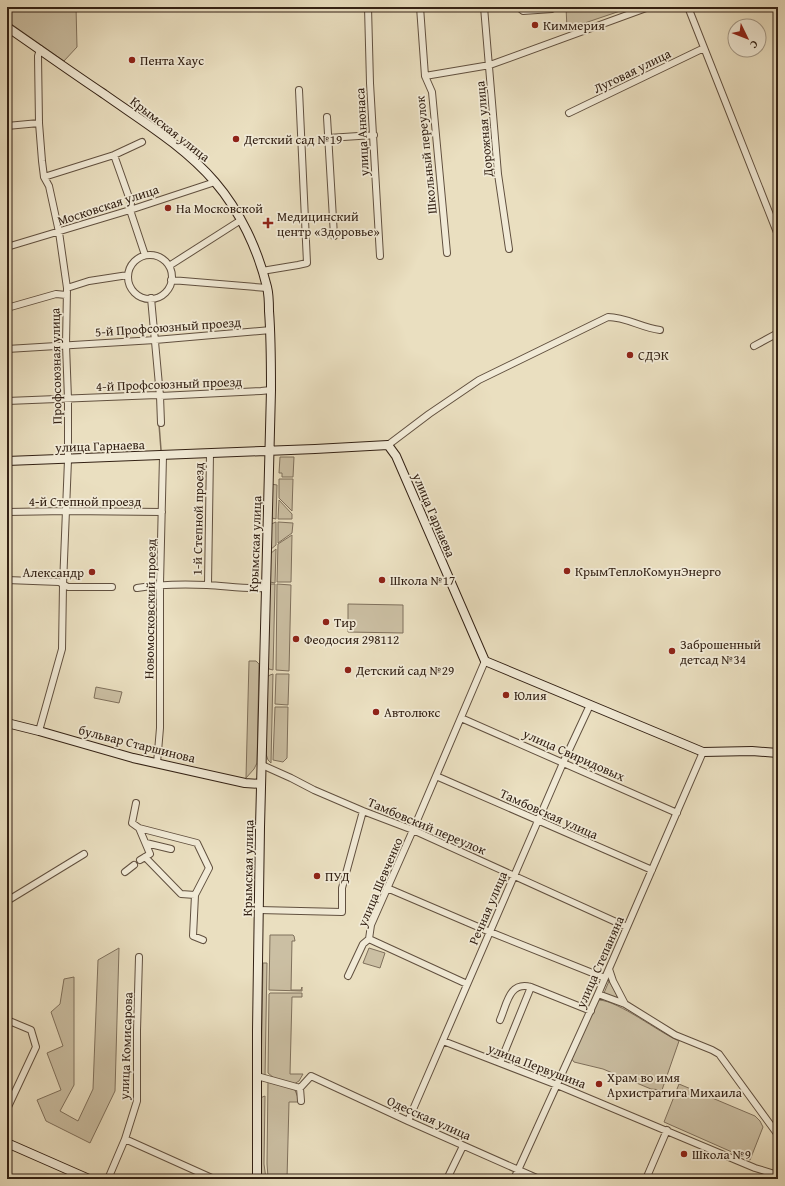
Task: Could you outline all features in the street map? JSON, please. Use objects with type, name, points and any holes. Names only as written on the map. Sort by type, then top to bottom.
[{"type":"main road","points":[[395,7],[411,7]]},
{"type":"main road","name":"Крымская улица","points":[[7,27],[168,140],[195,162],[215,182],[241,220],[257,254],[267,288],[271,330],[271,390],[261,784],[257,1179]]},
{"type":"main road","name":"улица Гарнаева","points":[[7,462],[210,454],[388,444],[396,456],[485,661]]},
{"type":"main road","points":[[485,661],[703,752],[752,751],[778,753]]},
{"type":"main road","name":"бульвар Старшинова","points":[[7,723],[133,758],[245,783],[261,784]]},
{"type":"main road","points":[[7,1143],[89,1179]]},
{"type":"street","name":"улица Анюнаса","points":[[368,7],[380,256]]},
{"type":"street","name":"Школьный переулок","points":[[420,7],[425,76],[432,92],[447,253]]},
{"type":"street","name":"Дорожная улица","points":[[484,7],[498,174],[509,249]]},
{"type":"street","points":[[518,7],[523,11],[552,9],[554,7]]},
{"type":"street","points":[[425,76],[490,65],[649,7]]},
{"type":"street","points":[[688,7],[778,234]]},
{"type":"street","name":"Луговая улица","points":[[569,113],[704,48]]},
{"type":"street","name":"Профсоюзная улица","points":[[39,731],[62,649],[68,460],[66,292],[59,232],[49,186],[44,177],[42,161],[39,123],[38,56],[40,49]]},
{"type":"street","points":[[262,271],[307,263],[299,90]]},
{"type":"street","points":[[326,117],[334,236]]},
{"type":"street","points":[[7,126],[39,123]]},
{"type":"street","points":[[328,138],[374,135]]},
{"type":"street","points":[[44,177],[114,155],[142,142]]},
{"type":"street","points":[[114,155],[131,203],[130,210],[145,255]]},
{"type":"street","name":"Московская улица","points":[[7,247],[130,210],[215,182]]},
{"type":"street","points":[[169,266],[241,220]]},
{"type":"street","points":[[145,255],[154,255],[163,259],[169,266],[171,273],[169,287],[158,297],[142,297],[134,292],[130,284],[128,275],[130,266],[136,259],[145,255]]},
{"type":"street","points":[[7,308],[66,292],[89,281],[128,275]]},
{"type":"street","points":[[171,280],[267,288]]},
{"type":"street","points":[[151,298],[161,423]]},
{"type":"street","points":[[388,444],[478,381],[608,317],[617,317],[650,329],[660,330]]},
{"type":"street","name":"5-й Профсоюзный проезд","points":[[7,349],[155,340],[271,330]]},
{"type":"street","points":[[754,346],[778,333]]},
{"type":"street","name":"4-й Профсоюзный проезд","points":[[7,401],[160,396],[271,390]]},
{"type":"street","name":"1-й Степной проезд","points":[[208,585],[210,454]]},
{"type":"street","name":"Новомосковский проезд","points":[[157,763],[160,728],[162,456]]},
{"type":"street","name":"4-й Степной проезд","points":[[7,512],[162,512]]},
{"type":"street","points":[[7,580],[60,582],[68,587],[112,587]]},
{"type":"street","points":[[137,588],[160,584],[266,588]]},
{"type":"street","name":"улица Шевченко","points":[[348,976],[363,944],[368,939],[371,925],[485,661]]},
{"type":"street","name":"Речная улица","points":[[408,1121],[563,763],[590,705]]},
{"type":"street","name":"улица Свиридовых","points":[[461,718],[677,813]]},
{"type":"street","name":"улица Степаняна","points":[[514,1179],[591,1011],[703,752]]},
{"type":"street","name":"Тамбовский переулок","points":[[262,765],[363,812],[413,830],[627,927]]},
{"type":"street","name":"Тамбовская улица","points":[[436,776],[652,870]]},
{"type":"street","points":[[136,802],[132,823],[139,828],[197,843],[209,868],[195,895],[193,936],[203,940]]},
{"type":"street","points":[[259,910],[342,912],[342,888],[363,812]]},
{"type":"street","points":[[139,828],[150,854],[142,859],[181,894],[195,895]]},
{"type":"street","points":[[146,843],[171,849]]},
{"type":"street","points":[[7,901],[84,854]]},
{"type":"street","points":[[125,872],[134,865]]},
{"type":"street","points":[[387,888],[490,932],[605,978]]},
{"type":"street","points":[[368,939],[468,984]]},
{"type":"street","name":"улица Комисарова","points":[[108,1179],[125,1139],[137,1101],[137,1031],[140,957]]},
{"type":"street","points":[[609,969],[613,981],[625,1004]]},
{"type":"street","points":[[500,1020],[512,992],[519,986],[524,985],[591,1011]]},
{"type":"street","points":[[500,1063],[531,988]]},
{"type":"street","points":[[598,994],[625,1004],[675,1035],[719,1054],[778,1135]]},
{"type":"street","points":[[7,1020],[31,1030],[36,1047],[7,1108]]},
{"type":"street","name":"улица Первушина","points":[[443,1041],[557,1085],[755,1168],[778,1175]]},
{"type":"street","points":[[257,1076],[300,1088],[301,1101]]},
{"type":"street","name":"Одесская улица","points":[[300,1088],[311,1076],[463,1146],[540,1179]]},
{"type":"street","points":[[646,1179],[667,1130]]},
{"type":"street","points":[[125,1139],[214,1179]]},
{"type":"street","points":[[447,1179],[463,1146]]},
{"type":"shaded area","points":[[7,7],[76,7],[77,47],[64,61],[7,21]]},
{"type":"shaded area","points":[[566,7],[632,7],[567,29]]},
{"type":"shaded area","points":[[280,457],[294,457],[293,477],[282,477],[282,473],[279,473]]},
{"type":"shaded area","points":[[279,479],[293,479],[292,511],[279,498]]},
{"type":"shaded area","points":[[271,484],[277,485],[276,519],[272,518]]},
{"type":"shaded area","points":[[279,500],[292,514],[292,519],[278,519]]},
{"type":"shaded area","points":[[276,522],[276,545],[270,550],[271,524]]},
{"type":"shaded area","points":[[278,522],[293,523],[292,533],[278,543]]},
{"type":"shaded area","points":[[292,535],[291,582],[277,582],[278,544]]},
{"type":"shaded area","points":[[276,549],[275,583],[270,582],[270,554]]},
{"type":"shaded area","points":[[275,584],[273,670],[269,669],[268,666],[269,585]]},
{"type":"shaded area","points":[[277,584],[291,585],[289,671],[276,670]]},
{"type":"shaded area","points":[[348,604],[403,605],[403,633],[348,632]]},
{"type":"shaded area","points":[[249,661],[256,661],[259,664],[257,763],[246,778]]},
{"type":"shaded area","points":[[273,674],[271,763],[266,754],[267,677]]},
{"type":"shaded area","points":[[276,674],[289,674],[288,705],[275,704]]},
{"type":"shaded area","points":[[96,687],[122,692],[119,703],[94,698]]},
{"type":"shaded area","points":[[275,707],[288,707],[287,758],[283,762],[273,760]]},
{"type":"shaded area","points":[[270,935],[294,936],[295,941],[292,941],[291,990],[301,990],[302,987],[302,991],[269,990]]},
{"type":"shaded area","points":[[119,948],[115,1091],[90,1143],[46,1121],[37,1100],[61,1090],[47,1053],[63,1046],[51,1012],[60,1004],[64,979],[74,977],[74,1085],[60,1111],[78,1121],[93,1089],[98,960]]},
{"type":"shaded area","points":[[369,948],[385,953],[380,968],[363,963]]},
{"type":"shaded area","points":[[263,963],[267,963],[265,1077],[261,1076]]},
{"type":"shaded area","points":[[609,981],[620,1000],[604,993]]},
{"type":"shaded area","points":[[270,993],[302,993],[302,997],[292,997],[290,1074],[303,1074],[299,1081],[294,1084],[274,1078],[268,1073]]},
{"type":"shaded area","points":[[599,1000],[628,1011],[679,1041],[662,1090],[651,1089],[603,1069],[574,1062],[571,1058],[596,1002]]},
{"type":"shaded area","points":[[268,1080],[294,1088],[300,1102],[289,1102],[287,1179],[269,1179],[268,1177]]},
{"type":"shaded area","points":[[679,1084],[755,1116],[760,1121],[763,1127],[750,1160],[664,1122]]},
{"type":"shaded area","points":[[265,1096],[264,1164],[266,1179],[261,1179],[260,1098]]},
{"type":"waterway","points":[[159,424],[161,450]]},
{"type":"place","name":"Киммерия","points":[[535,25]]},
{"type":"place","name":"Пента Хаус","points":[[132,60]]},
{"type":"place","name":"Детский сад №19","points":[[236,139]]},
{"type":"place","name":"На Московской","points":[[168,208]]},
{"type":"place","name":"Медицинский центр «Здоровье»","points":[[268,223]]},
{"type":"place","name":"СДЭК","points":[[630,355]]},
{"type":"place","name":"КрымТеплоКомунЭнерго","points":[[567,571]]},
{"type":"place","name":"Александр","points":[[92,572]]},
{"type":"place","name":"Школа №17","points":[[382,580]]},
{"type":"place","name":"Тир","points":[[326,622]]},
{"type":"place","name":"Феодосия 298112","points":[[296,639]]},
{"type":"place","name":"Заброшенный детсад №34","points":[[672,651]]},
{"type":"place","name":"Детский сад №29","points":[[348,670]]},
{"type":"place","name":"Юлия","points":[[506,695]]},
{"type":"place","name":"Автолюкс","points":[[376,712]]},
{"type":"place","name":"ПУД","points":[[317,876]]},
{"type":"place","name":"Храм во имя Архистратига Михаила","points":[[599,1084]]},
{"type":"place","name":"Школа №9","points":[[684,1154]]}]
